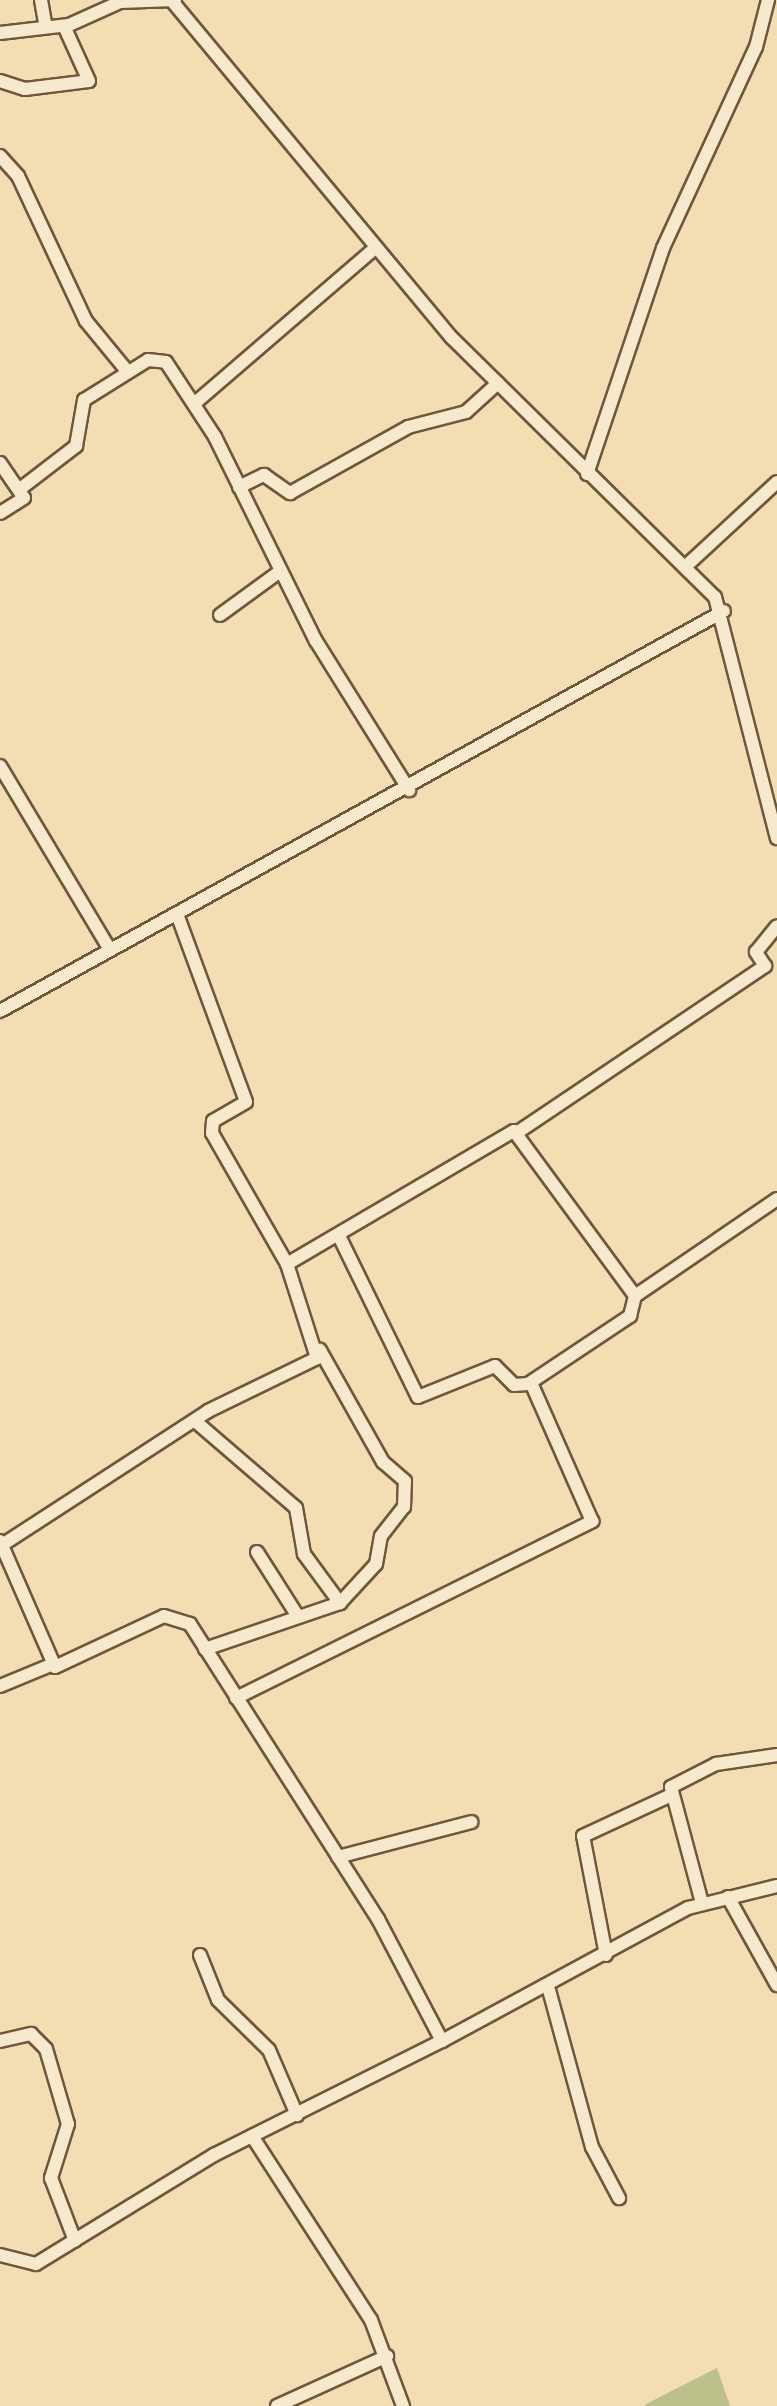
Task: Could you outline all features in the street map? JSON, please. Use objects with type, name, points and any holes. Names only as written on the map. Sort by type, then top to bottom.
[{"type":"street","points":[[41,0],[46,27]]},
{"type":"street","points":[[0,33],[64,26],[120,2],[174,0],[375,248],[498,383],[587,474],[686,566],[724,611],[777,838]]},
{"type":"street","points":[[587,474],[663,248],[756,47],[768,0]]},
{"type":"street","points":[[0,81],[26,89],[90,81],[64,26]]},
{"type":"street","points":[[0,156],[18,176],[86,321],[127,371]]},
{"type":"street","points":[[195,404],[375,248]]},
{"type":"street","points":[[20,489],[76,446],[84,400],[127,371],[160,358],[195,404],[279,572],[408,790]]},
{"type":"street","points":[[239,487],[264,475],[290,493],[395,433],[466,412],[498,383]]},
{"type":"street","points":[[0,463],[24,498],[0,513]]},
{"type":"street","points":[[686,566],[777,482]]},
{"type":"street","points":[[220,614],[279,572]]},
{"type":"street","points":[[0,1011],[408,790],[724,611]]},
{"type":"street","points":[[0,766],[110,950]]},
{"type":"street","points":[[176,914],[246,1102],[213,1122],[212,1132],[288,1264],[300,1319],[406,1488],[376,1564],[340,1602],[205,1649]]},
{"type":"street","points":[[288,1264],[518,1132],[765,966],[756,952],[777,926]]},
{"type":"street","points":[[518,1132],[635,1296]]},
{"type":"street","points":[[339,1236],[414,1395],[495,1366],[514,1385],[530,1383],[630,1316],[635,1296],[777,1199]]},
{"type":"street","points":[[51,1665],[1,1543],[195,1421],[320,1350]]},
{"type":"street","points":[[236,1698],[592,1521],[530,1383]]},
{"type":"street","points":[[195,1421],[296,1508],[304,1554],[340,1602]]},
{"type":"street","points":[[257,1552],[297,1615]]},
{"type":"street","points":[[0,1686],[51,1665],[68,1666],[172,1614],[205,1649],[338,1858],[442,2041]]},
{"type":"street","points":[[606,1955],[583,1836],[669,1796],[688,1773],[777,1756]]},
{"type":"street","points":[[669,1796],[702,1903]]},
{"type":"street","points":[[338,1858],[471,1822]]},
{"type":"street","points":[[0,2255],[28,2266],[252,2136],[548,1990],[702,1903],[777,1886]]},
{"type":"street","points":[[728,1897],[777,1984]]},
{"type":"street","points":[[200,1955],[218,2000],[268,2050],[297,2115]]},
{"type":"street","points":[[548,1990],[592,2147],[619,2198]]},
{"type":"street","points":[[0,2041],[31,2034],[46,2050],[68,2124],[51,2178],[75,2242]]},
{"type":"street","points":[[252,2136],[387,2356],[403,2406]]},
{"type":"street","points":[[277,2406],[387,2356]]},
{"type":"green space","points":[[717,2368],[730,2406],[645,2406],[646,2404]]}]
